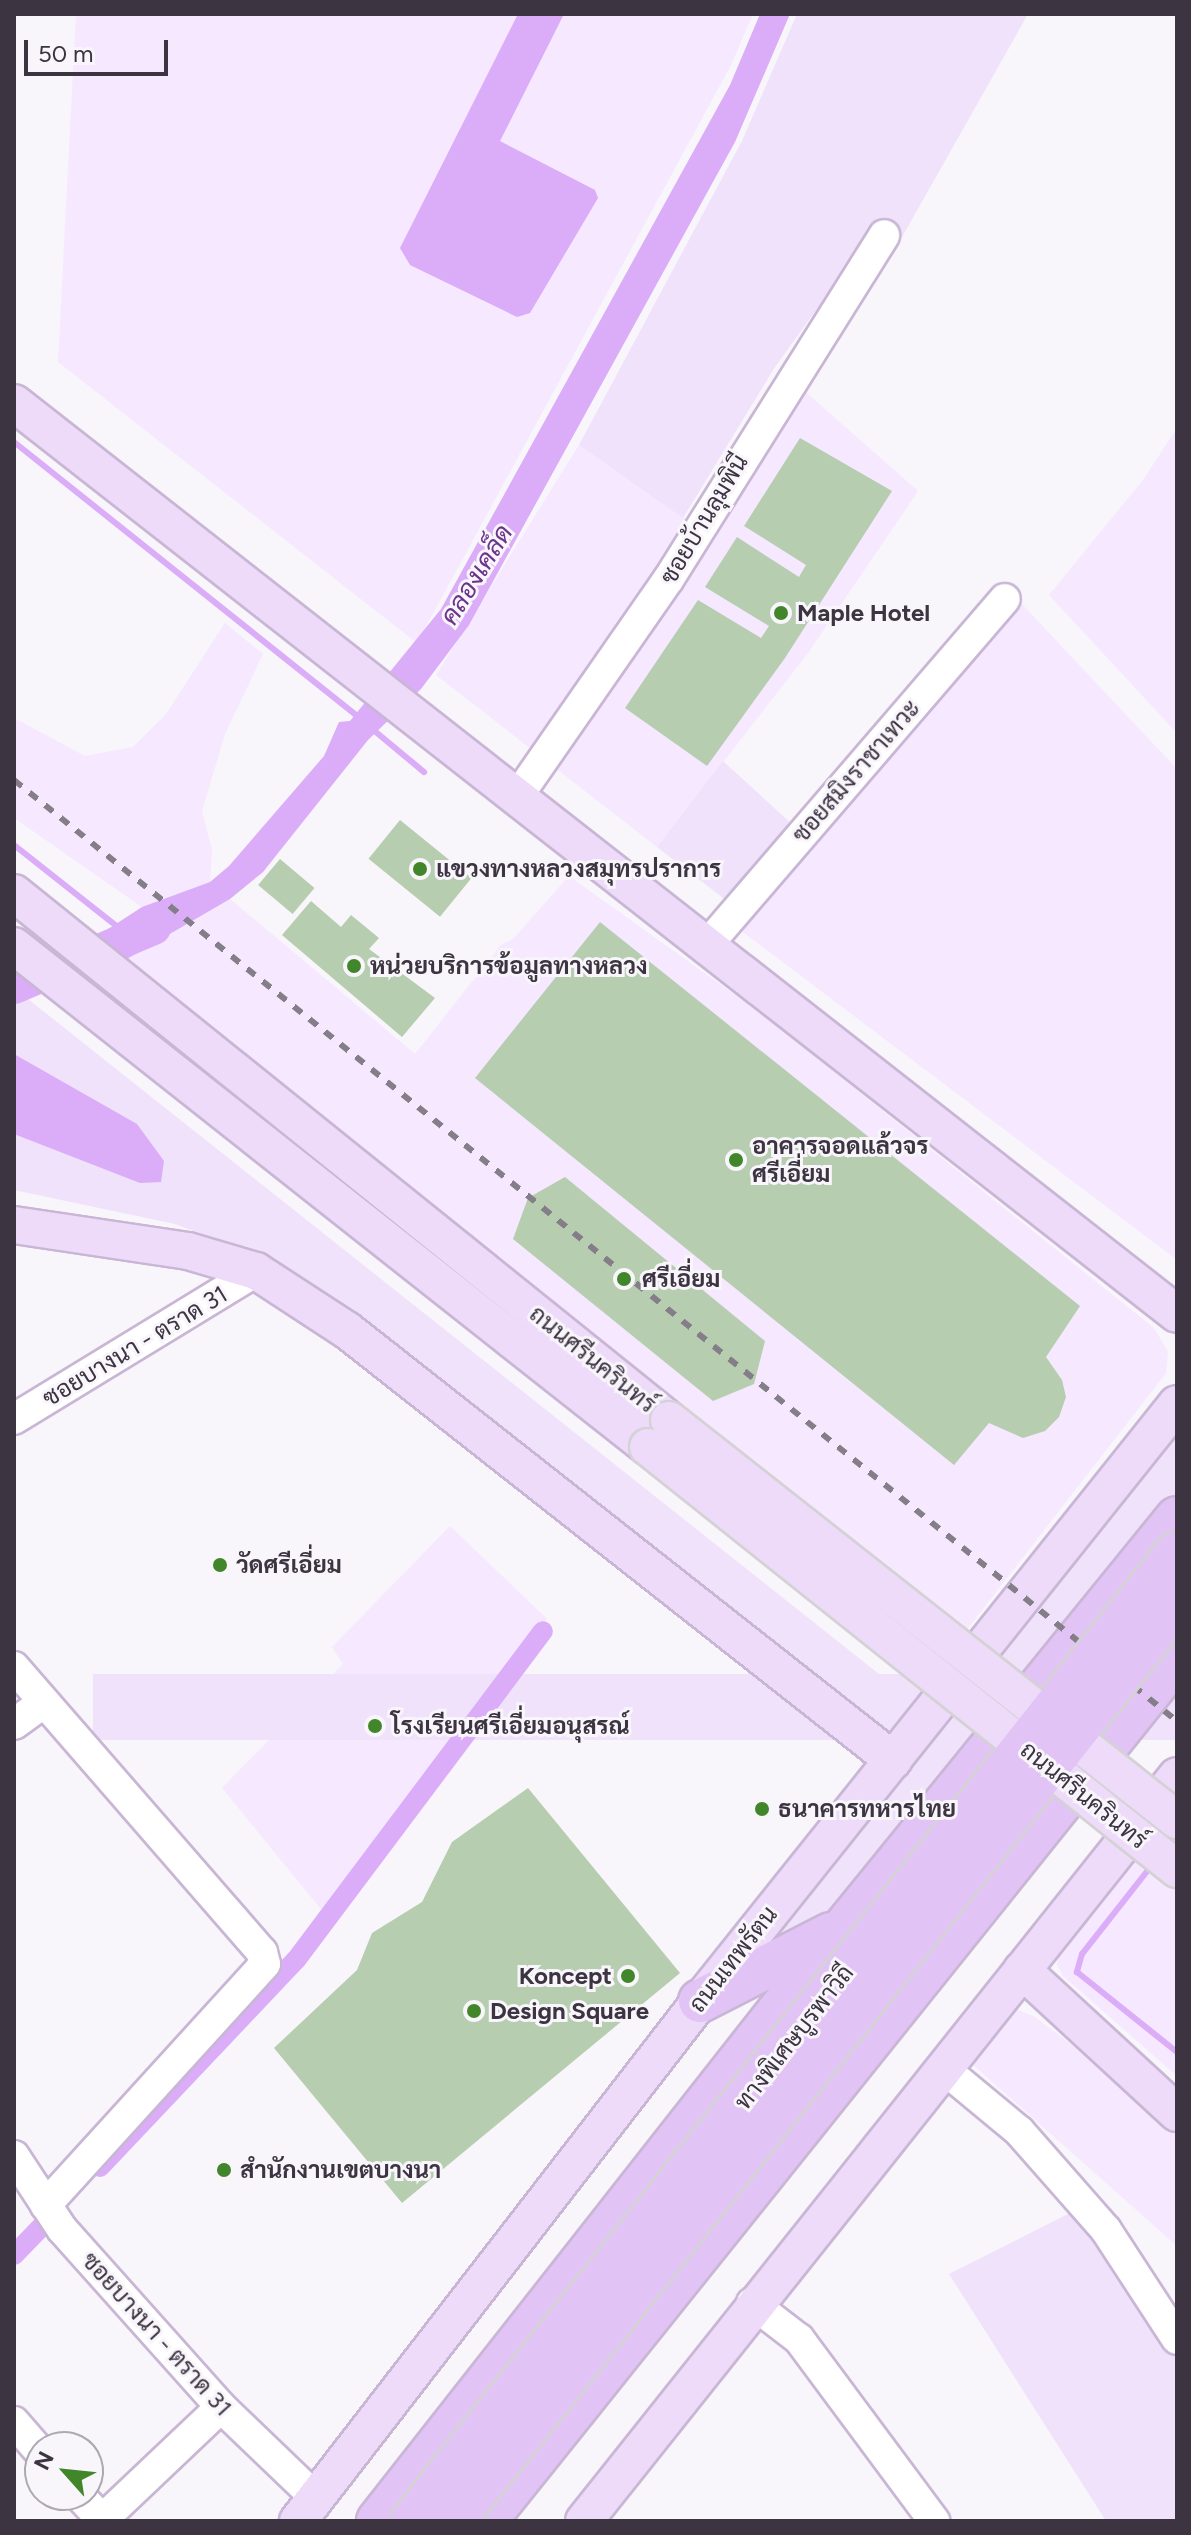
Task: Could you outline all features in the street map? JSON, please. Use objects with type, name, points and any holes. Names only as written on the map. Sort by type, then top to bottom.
[{"type":"highway","points":[[378,2521],[844,1928],[1177,1518]]},
{"type":"highway","name":"ทางพิเศษบูรพาวิถี","points":[[412,2521],[1177,1553]]},
{"type":"highway","name":"ทางพิเศษบูรพาวิถี","points":[[453,2521],[1177,1603]]},
{"type":"highway","points":[[477,2521],[1177,1632]]},
{"type":"highway","points":[[485,2521],[1177,1658]]},
{"type":"highway","points":[[700,2001],[844,1928]]},
{"type":"main road","points":[[14,403],[1177,1314]]},
{"type":"main road","name":"ถนนศรีนครินทร์","points":[[14,893],[123,980],[1177,1869]]},
{"type":"main road","name":"ถนนศรีนครินทร์","points":[[18,949],[658,1434],[1177,1820]]},
{"type":"main road","points":[[14,1225],[188,1251],[256,1271],[348,1331],[893,1760]]},
{"type":"main road","name":"ถนนเทพรัตน","points":[[307,2509],[700,2001],[1177,1404]]},
{"type":"main road","points":[[584,2521],[752,2303],[1177,1776]]},
{"type":"main road","points":[[1022,1970],[1177,2113]]},
{"type":"street","name":"ซอยบ้านลุมพินี","points":[[517,797],[668,580],[884,235]]},
{"type":"street","name":"ซอยสมิงราชาเทวะ","points":[[708,944],[1005,599]]},
{"type":"street","name":"ซอยบางนา - ตราด 31","points":[[14,1419],[256,1271]]},
{"type":"street","points":[[14,1667],[262,1952],[265,1964],[46,2205]]},
{"type":"street","points":[[14,1724],[44,1702]]},
{"type":"street","points":[[943,2068],[1019,2131],[1106,2230],[1177,2339]]},
{"type":"street","name":"ซอยบางนา - ตราด 31","points":[[14,2156],[62,2229],[221,2407],[307,2509]]},
{"type":"street","points":[[752,2303],[799,2339],[934,2521]]},
{"type":"street","points":[[102,2521],[221,2407]]},
{"type":"shaded area","points":[[76,14],[753,14],[731,65],[417,643],[58,362]]},
{"type":"shaded area","points":[[797,14],[1028,14],[902,237],[878,224],[775,367],[683,518],[579,445],[742,141]]},
{"type":"shaded area","points":[[801,388],[918,491],[808,653],[657,847],[436,675],[579,445],[712,537]]},
{"type":"shaded area","points":[[1177,428],[1177,733],[1049,595],[1143,480]]},
{"type":"shaded area","points":[[1018,600],[1177,769],[1177,1260],[735,926]]},
{"type":"shaded area","points":[[225,623],[263,654],[225,734],[202,811],[212,850],[210,882],[142,907],[14,818],[14,718],[85,756],[133,747],[166,714]]},
{"type":"shaded area","points":[[723,761],[794,826],[727,901],[657,847]]},
{"type":"shaded area","points":[[569,876],[763,1015],[1154,1328],[1168,1352],[1166,1373],[965,1632],[125,960],[230,899],[415,1054],[501,945],[513,939]]},
{"type":"shaded area","points":[[14,988],[903,1693],[899,1712],[882,1724],[860,1722],[257,1255],[175,1224],[14,1190]]},
{"type":"shaded area","points":[[1177,1423],[1177,1507],[852,1904],[762,1948]]},
{"type":"shaded area","name":"โรงเรียนศรีเอี่ยมอนุสรณ์","points":[[450,1526],[547,1619],[325,1914],[222,1788],[343,1664],[332,1647]]},
{"type":"shaded area","points":[[93,1674],[1177,1674],[1177,1740],[93,1740]]},
{"type":"shaded area","points":[[1152,1828],[1177,1848],[1177,2076],[1063,1976],[1057,1964],[1060,1950]]},
{"type":"shaded area","points":[[1016,2009],[1035,2017],[1130,2089],[1177,2133],[1177,2246],[962,2055],[1002,2014]]},
{"type":"shaded area","points":[[1072,2212],[1177,2358],[1177,2521],[1106,2521],[949,2274]]},
{"type":"water","points":[[518,14],[564,14],[500,141],[595,190],[598,198],[530,313],[517,317],[410,265],[400,248]]},
{"type":"water","points":[[760,14],[790,14],[735,142],[469,625],[421,689],[368,740],[263,872],[230,899],[125,960],[99,935],[142,907],[210,882],[229,866],[324,756],[339,722],[350,721],[441,609],[730,85]]},
{"type":"water","points":[[14,1054],[137,1124],[164,1161],[161,1182],[140,1183],[14,1134]]},
{"type":"building","name":"Maple Hotel","points":[[800,438],[892,491],[785,658],[707,766],[625,708],[698,600],[761,638],[769,626],[705,587],[737,537],[799,577],[806,565],[744,526]]},
{"type":"building","name":"แขวงทางหลวงสมุทรปราการ","points":[[400,820],[471,878],[440,917],[369,859]]},
{"type":"building","points":[[280,859],[314,888],[293,914],[258,885]]},
{"type":"building","name":"หน่วยบริการข้อมูลทางหลวง","points":[[311,901],[341,927],[351,915],[379,938],[369,949],[435,998],[402,1037],[282,935]]},
{"type":"building","name":"อาคารจอดแล้วจร ศรีเอี่ยม","points":[[600,922],[1080,1306],[1046,1357],[1062,1380],[1066,1397],[1059,1417],[1045,1431],[1023,1438],[989,1423],[954,1465],[475,1078]]},
{"type":"building","name":"ศรีเอี่ยม","points":[[565,1177],[765,1341],[754,1384],[713,1401],[513,1239],[528,1198]]},
{"type":"building","name":"Design Square","points":[[528,1788],[680,1973],[402,2203],[274,2048],[357,1970],[372,1933],[422,1902],[452,1842]]},
{"type":"waterway","points":[[14,442],[360,718]]},
{"type":"waterway","points":[[371,728],[424,772]]},
{"type":"waterway","points":[[14,845],[119,928]]},
{"type":"waterway","name":"คลองเคล็ด","points":[[14,987],[154,928]]},
{"type":"waterway","points":[[100,2167],[296,1960],[543,1631]]},
{"type":"waterway","points":[[1152,1865],[1082,1954],[1077,1972],[1177,2052]]},
{"type":"waterway","points":[[14,2255],[41,2227]]},
{"type":"railway","points":[[14,780],[1177,1721]]},
{"type":"place","name":"Maple Hotel","points":[[781,613]]},
{"type":"place","name":"แขวงทางหลวงสมุทรปราการ","points":[[420,869]]},
{"type":"place","name":"หน่วยบริการข้อมูลทางหลวง","points":[[354,966]]},
{"type":"place","name":"อาคารจอดแล้วจร ศรีเอี่ยม","points":[[736,1160]]},
{"type":"place","name":"ศรีเอี่ยม","points":[[624,1279]]},
{"type":"place","name":"วัดศรีเอี่ยม","points":[[220,1565]]},
{"type":"place","name":"โรงเรียนศรีเอี่ยมอนุสรณ์","points":[[375,1726]]},
{"type":"place","name":"ธนาคารทหารไทย","points":[[762,1809]]},
{"type":"place","name":"Koncept","points":[[628,1976]]},
{"type":"place","name":"Design Square","points":[[474,2011]]},
{"type":"place","name":"สำนักงานเขตบางนา","points":[[224,2170]]}]
